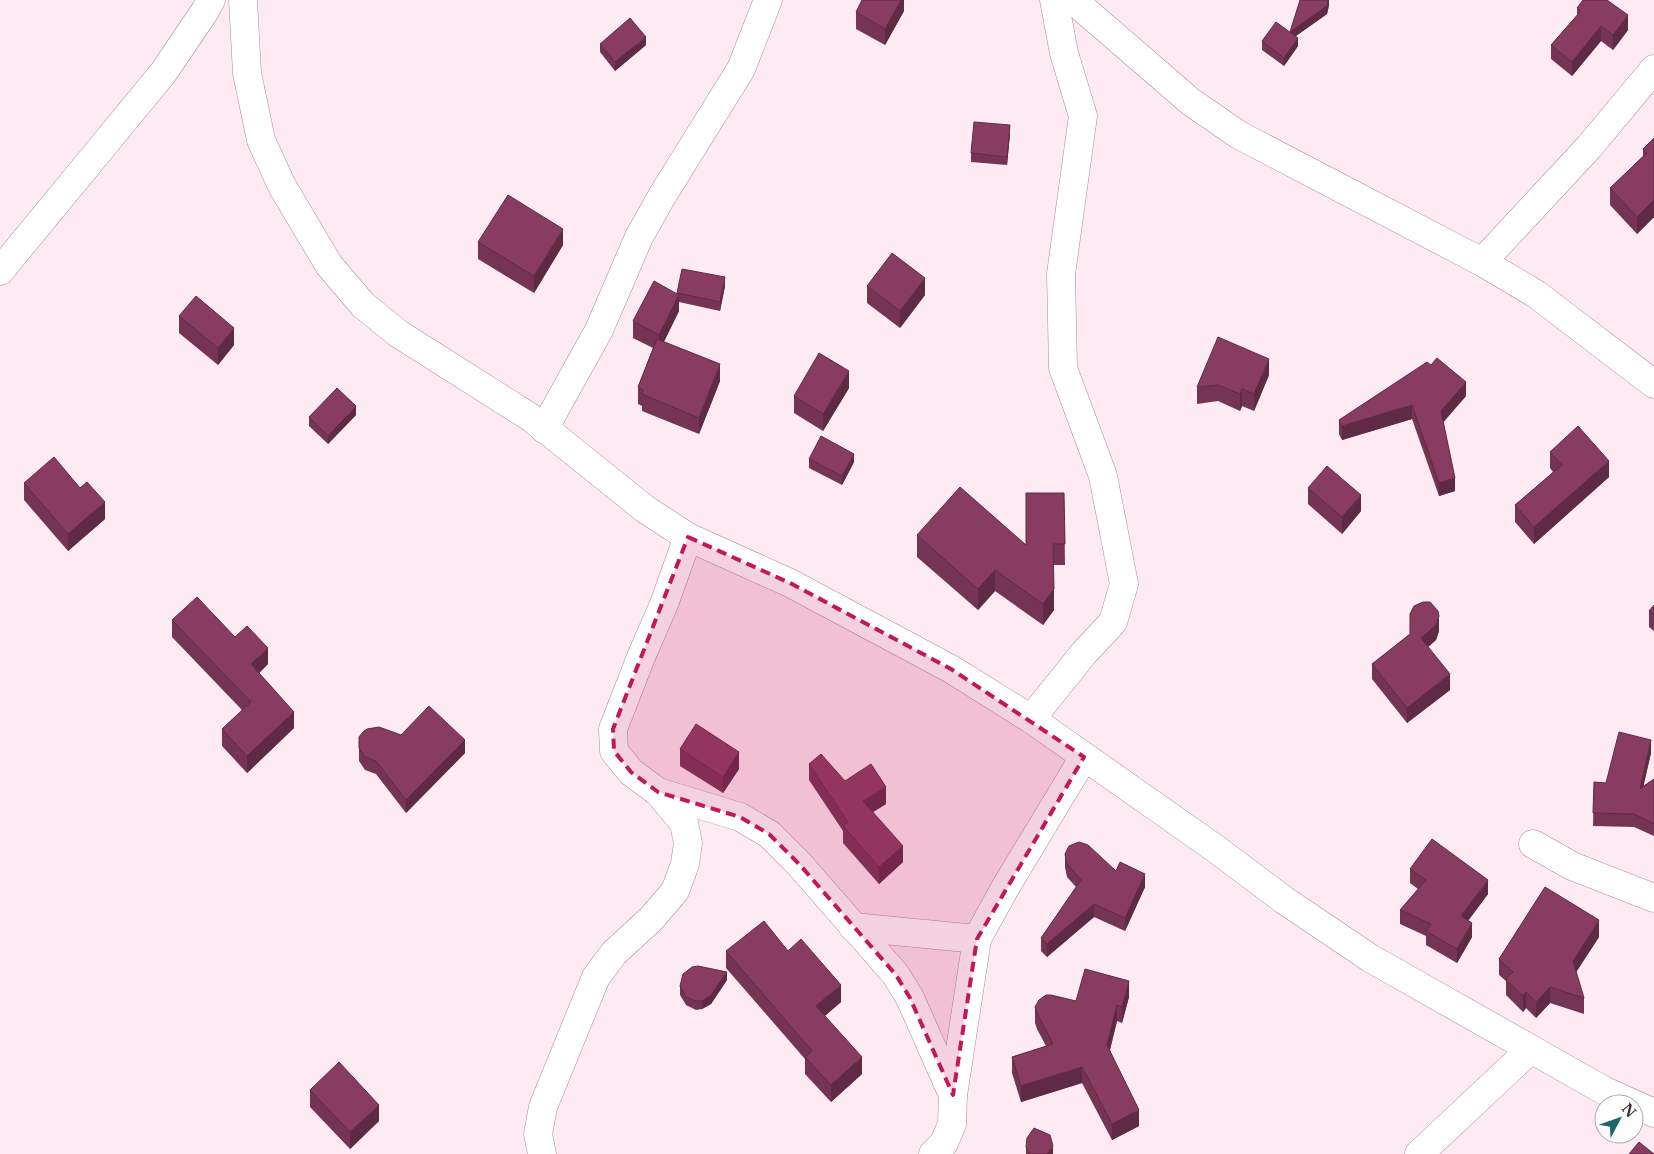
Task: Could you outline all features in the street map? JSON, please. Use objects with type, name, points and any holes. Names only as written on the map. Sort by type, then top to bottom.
[{"type":"street","points":[[0,271],[163,73],[206,11],[211,0]]},
{"type":"street","points":[[243,0],[247,73],[261,140],[282,186],[329,265],[363,306],[399,334],[533,420],[645,509],[688,537],[790,583],[951,669],[1031,720],[1216,849],[1284,900],[1370,958],[1605,1091],[1654,1113]]},
{"type":"street","points":[[544,429],[599,330],[644,229],[662,196],[741,69],[768,0]]},
{"type":"street","points":[[1031,720],[1084,653],[1113,622],[1124,584],[1102,476],[1063,368],[1061,274],[1083,116],[1064,53],[1054,0]]},
{"type":"street","points":[[1073,0],[1191,102],[1239,135],[1482,262],[1536,294],[1654,384]]},
{"type":"street","points":[[1482,262],[1589,146],[1654,69]]},
{"type":"street","points":[[542,1154],[538,1134],[543,1107],[596,977],[614,953],[651,919],[675,891],[686,864],[688,842],[684,823],[658,792],[631,772],[614,751],[613,729],[641,656],[664,604],[688,537]]},
{"type":"street","points":[[942,1150],[952,1124],[953,1095],[977,939],[1005,888],[1084,757]]},
{"type":"street","points":[[658,792],[740,816],[769,834],[800,865],[896,975],[910,998],[953,1095]]},
{"type":"street","points":[[1533,844],[1572,866],[1654,898]]},
{"type":"street","points":[[853,927],[977,939]]},
{"type":"street","points":[[1419,1154],[1531,1049]]},
{"type":"highlighted area","points":[[688,537],[790,583],[951,669],[1084,757],[977,939],[953,1095],[910,998],[896,975],[800,865],[769,834],[740,817],[658,792],[631,772],[614,751],[613,729]]},
{"type":"building","points":[[862,0],[901,0],[885,29],[856,12]]},
{"type":"building","points":[[1300,0],[1328,0],[1327,6],[1290,32]]},
{"type":"building","points":[[1583,0],[1607,0],[1628,15],[1613,35],[1601,26],[1572,62],[1551,45],[1581,11],[1577,8]]},
{"type":"building","points":[[630,18],[646,37],[615,62],[600,44]]},
{"type":"building","points":[[1276,22],[1298,38],[1284,58],[1262,41]]},
{"type":"building","points":[[974,122],[1010,125],[1007,157],[971,153]]},
{"type":"building","points":[[1654,138],[1654,200],[1637,217],[1610,188],[1647,153],[1643,149]]},
{"type":"building","points":[[508,195],[563,229],[534,276],[478,242]]},
{"type":"building","points":[[892,253],[925,278],[900,311],[867,286]]},
{"type":"building","points":[[682,269],[725,277],[720,302],[677,293]]},
{"type":"building","points":[[654,281],[679,295],[659,335],[633,321]]},
{"type":"building","points":[[196,296],[234,328],[218,348],[179,316]]},
{"type":"building","points":[[1218,337],[1269,359],[1254,394],[1242,389],[1240,394],[1218,385],[1197,387]]},
{"type":"building","points":[[657,339],[720,364],[699,418],[642,394],[643,390],[638,387]]},
{"type":"building","points":[[819,353],[849,371],[823,414],[794,396]]},
{"type":"building","points":[[1437,358],[1466,382],[1441,411],[1455,478],[1439,483],[1412,405],[1342,426],[1339,420],[1427,362],[1431,365]]},
{"type":"building","points":[[337,388],[356,406],[328,436],[309,417]]},
{"type":"building","points":[[1578,426],[1609,461],[1534,527],[1515,505],[1562,465],[1550,452]]},
{"type":"building","points":[[821,436],[854,454],[842,476],[809,459]]},
{"type":"building","points":[[54,457],[80,488],[87,482],[105,502],[68,534],[24,483]]},
{"type":"building","points":[[1327,466],[1361,495],[1342,517],[1308,488]]},
{"type":"building","points":[[960,487],[1026,545],[1026,493],[1064,493],[1065,544],[1053,544],[1054,589],[1043,604],[995,570],[978,589],[917,535]]},
{"type":"building","points":[[197,597],[235,637],[247,626],[268,648],[251,664],[294,712],[247,756],[222,729],[251,702],[172,620]]},
{"type":"building","points":[[1423,602],[1430,602],[1438,611],[1439,616],[1436,625],[1421,638],[1450,674],[1407,708],[1372,664],[1410,634],[1410,614],[1414,606]]},
{"type":"building","points":[[1654,605],[1654,614],[1649,611]]},
{"type":"building","points":[[429,706],[465,740],[406,800],[376,761],[365,757],[359,748],[359,737],[367,729],[379,727],[401,735]]},
{"type":"building","points":[[696,724],[739,752],[723,777],[680,749]]},
{"type":"building","points":[[1619,732],[1651,740],[1640,789],[1654,779],[1654,824],[1634,814],[1593,813],[1594,782],[1606,783]]},
{"type":"building","points":[[821,754],[845,781],[871,764],[886,787],[863,801],[903,846],[879,867],[843,826],[848,822],[809,764]]},
{"type":"building","points":[[1432,839],[1488,880],[1461,916],[1472,923],[1457,949],[1426,931],[1431,924],[1400,910],[1426,880],[1410,869]]},
{"type":"building","points":[[1079,842],[1088,845],[1116,871],[1120,862],[1145,874],[1125,918],[1094,904],[1047,944],[1041,938],[1081,880],[1067,864],[1065,854],[1069,846]]},
{"type":"building","points":[[1545,887],[1599,920],[1573,961],[1584,998],[1550,987],[1536,1002],[1526,992],[1523,996],[1506,979],[1513,972],[1499,959]]},
{"type":"building","points":[[764,921],[788,951],[801,939],[841,985],[816,1006],[862,1057],[831,1085],[805,1057],[812,1051],[726,951]]},
{"type":"building","points":[[698,966],[727,972],[711,995],[702,1001],[686,997],[680,986],[683,974],[692,967]]},
{"type":"building","points":[[1085,969],[1129,981],[1122,1007],[1117,1005],[1107,1045],[1139,1110],[1112,1124],[1082,1067],[1021,1086],[1012,1057],[1053,1044],[1035,1007],[1039,1000],[1046,995],[1076,1001]]},
{"type":"building","points":[[339,1062],[379,1105],[350,1132],[310,1090]]},
{"type":"building","points":[[1034,1128],[1050,1135],[1053,1146],[1047,1154],[1030,1154],[1026,1147],[1027,1138]]},
{"type":"building","points":[[1637,1144],[1642,1144],[1654,1154],[1629,1154]]}]
